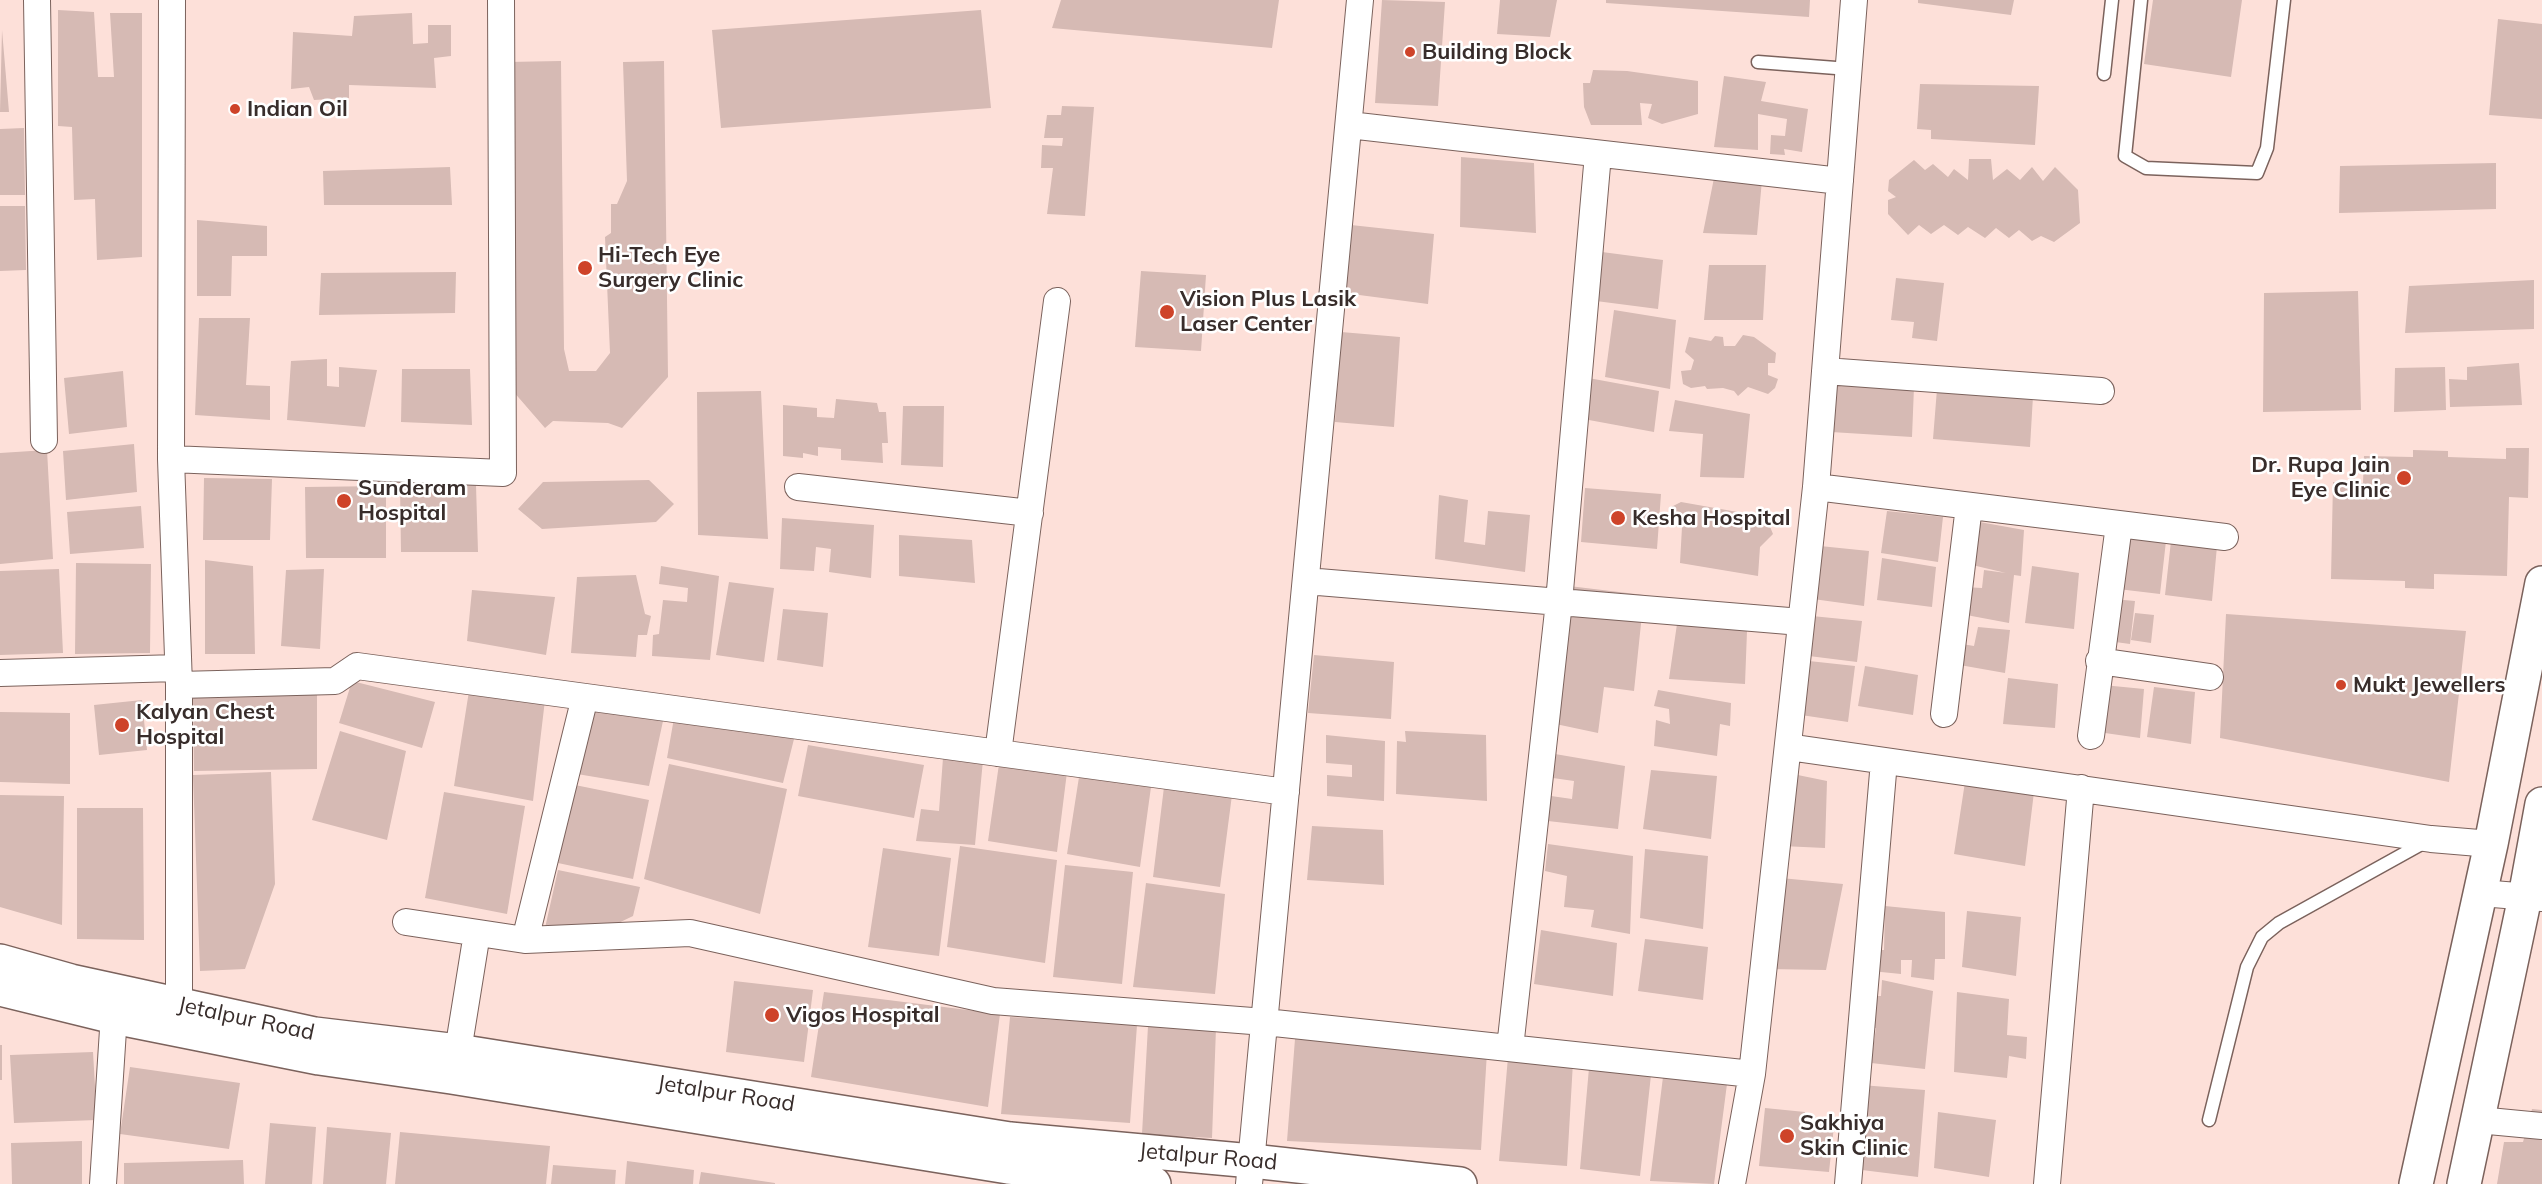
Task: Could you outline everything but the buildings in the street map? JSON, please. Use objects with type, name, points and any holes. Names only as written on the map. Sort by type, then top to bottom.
[{"type":"main road","points":[[2416,1184],[2536,644],[2542,583]]},
{"type":"main road","points":[[2464,1184],[2534,897],[2542,804]]},
{"type":"main road","name":"Jetalpur Road","points":[[0,961],[115,1004]]},
{"type":"main road","name":"Jetalpur Road","points":[[0,989],[115,1004],[179,1018],[319,1058],[1154,1184]]},
{"type":"main road","name":"Jetalpur Road","points":[[179,1018],[458,1051],[1009,1163],[1460,1184]]},
{"type":"street","points":[[37,0],[44,440]]},
{"type":"street","points":[[172,0],[171,459],[179,676],[179,1018]]},
{"type":"street","points":[[171,459],[503,473],[501,0]]},
{"type":"street","points":[[1250,1173],[1360,0]]},
{"type":"street","points":[[1732,1184],[1752,1074],[1816,487],[1854,0]]},
{"type":"street","points":[[1349,125],[1840,181]]},
{"type":"street","points":[[1510,1048],[1559,602],[1598,154]]},
{"type":"street","points":[[998,753],[1058,301]]},
{"type":"street","points":[[1825,371],[2101,391]]},
{"type":"street","points":[[798,487],[1030,513]]},
{"type":"street","points":[[1816,487],[2225,537]]},
{"type":"street","points":[[1944,714],[1969,506]]},
{"type":"street","points":[[2091,736],[2099,661],[2119,525]]},
{"type":"street","points":[[1306,581],[1801,622]]},
{"type":"street","points":[[2099,661],[2210,677]]},
{"type":"street","points":[[0,673],[335,681],[357,666],[1286,792]]},
{"type":"street","points":[[525,940],[585,697]]},
{"type":"street","points":[[1788,747],[2431,839],[2492,844]]},
{"type":"street","points":[[1848,1184],[1884,761]]},
{"type":"street","points":[[2047,1184],[2081,788]]},
{"type":"street","points":[[2481,893],[2534,897]]},
{"type":"street","points":[[406,922],[525,940],[690,933],[993,1001],[1265,1022],[1752,1074]]},
{"type":"street","points":[[458,1051],[477,933]]},
{"type":"street","points":[[103,1184],[115,1004]]},
{"type":"street","points":[[2478,1120],[2542,1126]]},
{"type":"lane","points":[[2104,74],[2112,0]]},
{"type":"lane","points":[[2141,0],[2125,156],[2146,168],[2257,173],[2267,148],[2284,0]]},
{"type":"lane","points":[[1758,62],[1849,69]]},
{"type":"lane","points":[[2209,1119],[2247,967],[2262,937],[2279,923],[2431,839]]},
{"type":"place","name":"Building Block","points":[[1410,52]]},
{"type":"place","name":"Indian Oil","points":[[235,109]]},
{"type":"place","name":"Hi-Tech Eye Surgery Clinic","points":[[585,268]]},
{"type":"place","name":"Vision Plus Lasik Laser Center","points":[[1167,312]]},
{"type":"place","name":"Dr. Rupa Jain Eye Clinic","points":[[2404,478]]},
{"type":"place","name":"Sunderam Hospital","points":[[344,501]]},
{"type":"place","name":"Kesha Hospital","points":[[1618,518]]},
{"type":"place","name":"Mukt Jewellers","points":[[2341,685]]},
{"type":"place","name":"Kalyan Chest Hospital","points":[[122,725]]},
{"type":"place","name":"Vigos Hospital","points":[[772,1015]]},
{"type":"place","name":"Sakhiya Skin Clinic","points":[[1787,1136]]}]
